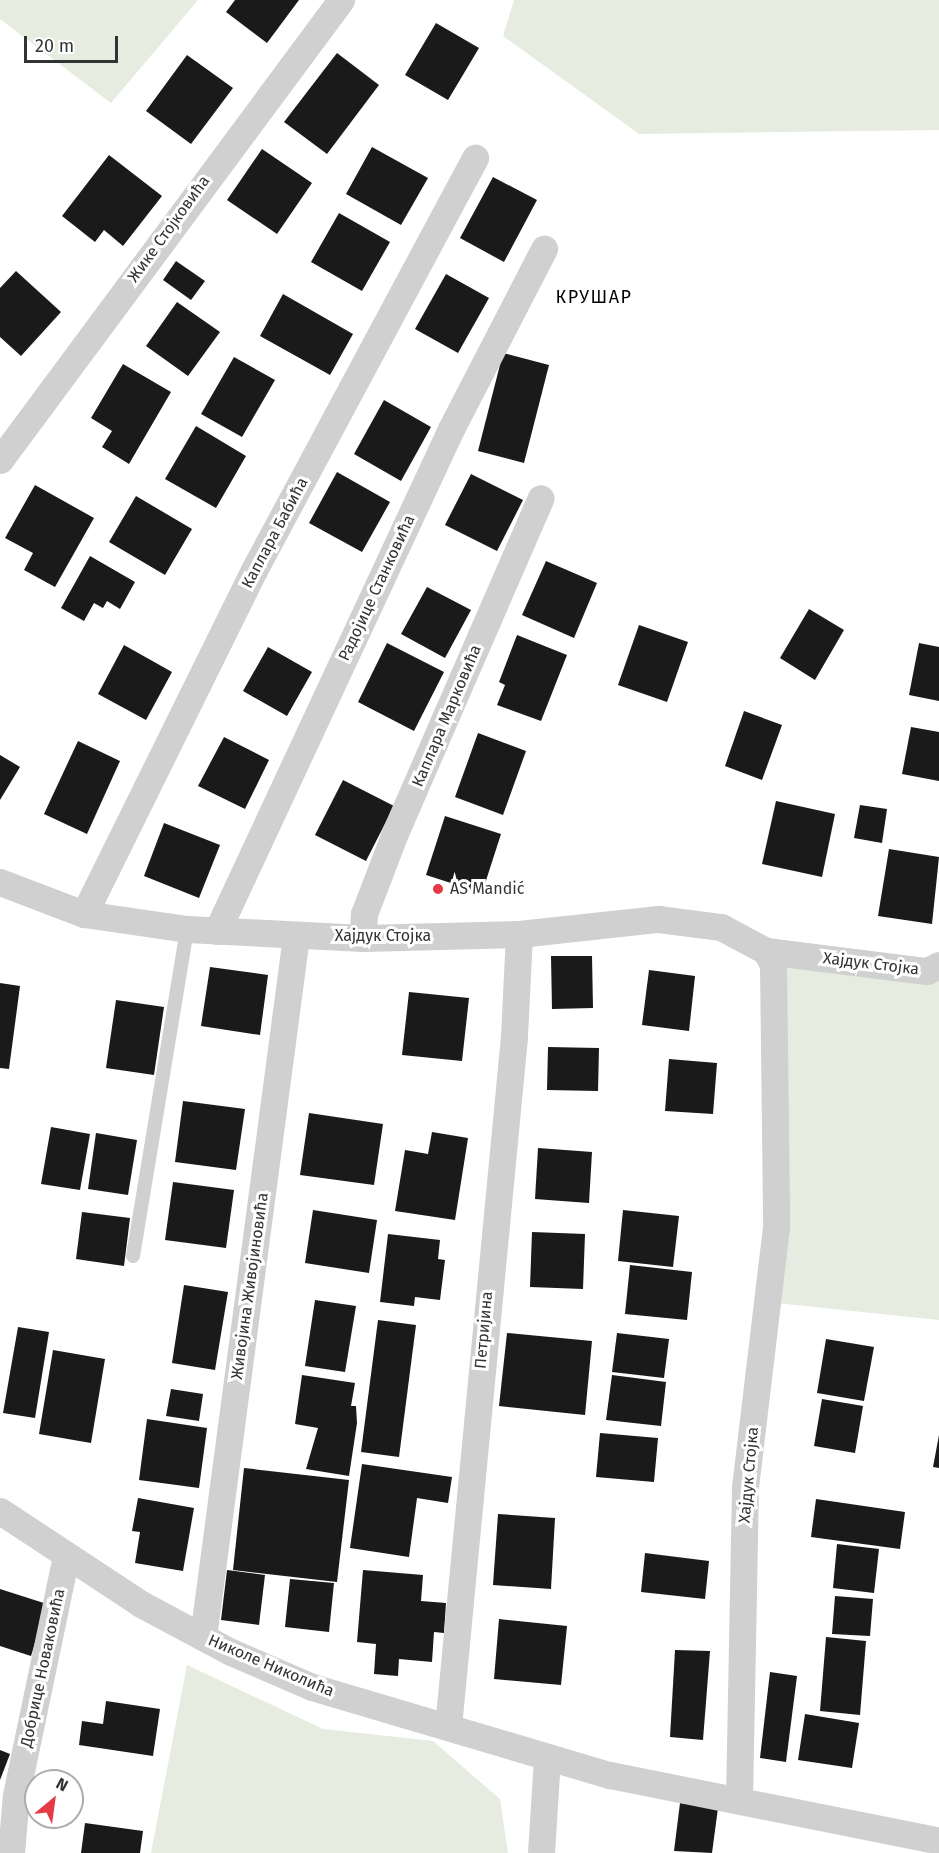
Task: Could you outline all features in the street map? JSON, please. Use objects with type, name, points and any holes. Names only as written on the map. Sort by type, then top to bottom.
[{"type":"street","name":"Жике Стојковића","points":[[0,460],[341,0]]},
{"type":"street","name":"Каплара Бабића","points":[[84,914],[249,580],[475,158]]},
{"type":"street","name":"Радојице Станковића","points":[[217,931],[451,429],[544,249]]},
{"type":"street","name":"Каплара Марковића","points":[[363,938],[364,914],[395,833],[541,498]]},
{"type":"street","name":"Хајдук Стојка","points":[[0,882],[84,914],[187,929],[363,938],[519,934],[658,919],[694,920],[746,937],[766,951],[927,970],[939,965]]},
{"type":"street","name":"Петријина","points":[[448,1727],[514,1036],[519,934]]},
{"type":"street","name":"Живојина Живојиновића","points":[[203,1637],[296,936]]},
{"type":"street","name":"Хајдук Стојка","points":[[739,1799],[745,1487],[776,1227],[773,965],[766,951]]},
{"type":"street","name":"Николе Николића","points":[[0,1511],[66,1555],[203,1637],[312,1687],[546,1758],[610,1775],[739,1799]]},
{"type":"street","name":"Добрице Новаковића","points":[[11,1853],[16,1796],[66,1555]]},
{"type":"street","points":[[542,1853],[546,1758]]},
{"type":"street","points":[[739,1799],[939,1841]]},
{"type":"lane","points":[[133,1256],[187,929]]},
{"type":"shaded area","points":[[0,0],[198,0],[111,103],[0,19]]},
{"type":"shaded area","points":[[514,0],[939,0],[939,130],[639,134],[503,36]]},
{"type":"shaded area","points":[[773,965],[939,973],[939,1320],[767,1302]]},
{"type":"shaded area","points":[[187,1665],[323,1729],[433,1741],[500,1799],[508,1853],[151,1853]]},
{"type":"building","points":[[235,0],[299,0],[267,43],[226,12]]},
{"type":"building","points":[[436,23],[479,48],[448,100],[405,75]]},
{"type":"building","points":[[337,53],[379,85],[327,154],[284,122]]},
{"type":"building","points":[[187,55],[233,88],[191,144],[146,111]]},
{"type":"building","points":[[372,147],[428,178],[401,225],[346,194]]},
{"type":"building","points":[[262,149],[312,183],[277,234],[227,200]]},
{"type":"building","points":[[109,155],[162,196],[123,246],[104,230],[95,242],[62,216]]},
{"type":"building","points":[[493,177],[537,200],[504,262],[460,238]]},
{"type":"building","points":[[339,213],[390,242],[362,291],[311,262]]},
{"type":"building","points":[[176,261],[205,281],[191,300],[163,280]]},
{"type":"building","points":[[16,271],[61,312],[21,356],[0,337],[0,288]]},
{"type":"building","points":[[446,274],[489,298],[458,353],[415,329]]},
{"type":"building","points":[[283,294],[353,334],[330,375],[260,336]]},
{"type":"building","points":[[177,302],[220,332],[188,376],[146,346]]},
{"type":"building","points":[[503,353],[549,365],[524,463],[478,451]]},
{"type":"building","points":[[234,357],[275,380],[242,437],[201,414]]},
{"type":"building","points":[[123,364],[171,392],[129,464],[102,447],[112,431],[91,418]]},
{"type":"building","points":[[384,400],[431,427],[401,481],[354,454]]},
{"type":"building","points":[[196,426],[246,456],[216,508],[165,479]]},
{"type":"building","points":[[337,472],[390,502],[362,552],[309,523]]},
{"type":"building","points":[[471,474],[523,500],[497,551],[445,525]]},
{"type":"building","points":[[35,485],[94,518],[55,587],[24,570],[33,553],[5,538]]},
{"type":"building","points":[[136,496],[192,529],[165,575],[109,542]]},
{"type":"building","points":[[90,556],[135,582],[120,609],[107,601],[103,608],[94,603],[84,621],[61,608]]},
{"type":"building","points":[[546,561],[597,583],[574,638],[522,615]]},
{"type":"building","points":[[427,587],[471,610],[445,658],[401,634]]},
{"type":"building","points":[[809,609],[844,630],[815,680],[780,658]]},
{"type":"building","points":[[639,625],[688,642],[667,702],[618,685]]},
{"type":"building","points":[[517,635],[567,655],[541,721],[497,705],[505,685],[499,682]]},
{"type":"building","points":[[387,643],[444,672],[414,731],[358,702]]},
{"type":"building","points":[[919,643],[939,647],[939,701],[909,695]]},
{"type":"building","points":[[124,645],[172,672],[146,720],[98,694]]},
{"type":"building","points":[[268,647],[312,672],[287,716],[243,691]]},
{"type":"building","points":[[744,711],[782,725],[762,780],[725,766]]},
{"type":"building","points":[[911,727],[939,732],[939,781],[902,774]]},
{"type":"building","points":[[478,733],[526,751],[503,815],[455,797]]},
{"type":"building","points":[[224,737],[269,760],[245,809],[198,786]]},
{"type":"building","points":[[78,741],[120,761],[87,834],[44,814]]},
{"type":"building","points":[[0,755],[20,767],[0,800]]},
{"type":"building","points":[[343,780],[394,806],[366,861],[315,835]]},
{"type":"building","points":[[776,801],[835,814],[822,877],[762,864]]},
{"type":"building","points":[[860,805],[887,809],[882,843],[854,838]]},
{"type":"building","points":[[445,816],[501,834],[482,893],[426,875]]},
{"type":"building","points":[[164,823],[220,845],[199,898],[144,876]]},
{"type":"building","points":[[889,849],[939,857],[932,924],[878,916]]},
{"type":"building","points":[[551,956],[592,956],[593,1008],[552,1009]]},
{"type":"building","points":[[210,967],[268,975],[260,1035],[201,1026]]},
{"type":"building","points":[[649,970],[695,976],[689,1031],[642,1025]]},
{"type":"building","points":[[0,983],[20,986],[9,1069],[0,1068]]},
{"type":"building","points":[[409,992],[469,998],[462,1061],[402,1055]]},
{"type":"building","points":[[116,1000],[164,1007],[154,1075],[106,1068]]},
{"type":"building","points":[[548,1047],[599,1048],[598,1091],[547,1090]]},
{"type":"building","points":[[669,1059],[717,1063],[713,1114],[665,1111]]},
{"type":"building","points":[[183,1101],[245,1109],[236,1170],[175,1162]]},
{"type":"building","points":[[309,1113],[383,1124],[374,1185],[300,1175]]},
{"type":"building","points":[[51,1127],[90,1134],[80,1190],[41,1184]]},
{"type":"building","points":[[432,1132],[468,1138],[455,1220],[395,1211],[405,1150],[428,1154]]},
{"type":"building","points":[[96,1133],[137,1140],[128,1195],[88,1189]]},
{"type":"building","points":[[538,1148],[592,1152],[589,1203],[535,1199]]},
{"type":"building","points":[[173,1182],[234,1190],[226,1248],[165,1240]]},
{"type":"building","points":[[313,1210],[377,1220],[369,1273],[305,1263]]},
{"type":"building","points":[[623,1210],[679,1216],[673,1267],[618,1261]]},
{"type":"building","points":[[82,1212],[130,1218],[124,1266],[76,1259]]},
{"type":"building","points":[[532,1232],[585,1234],[583,1289],[530,1287]]},
{"type":"building","points":[[388,1234],[440,1240],[438,1259],[445,1260],[440,1300],[415,1297],[414,1306],[380,1302]]},
{"type":"building","points":[[630,1265],[692,1272],[687,1320],[625,1314]]},
{"type":"building","points":[[184,1285],[228,1292],[215,1370],[172,1363]]},
{"type":"building","points":[[315,1300],[356,1306],[345,1372],[305,1366]]},
{"type":"building","points":[[378,1320],[416,1325],[399,1457],[361,1452]]},
{"type":"building","points":[[18,1327],[49,1332],[35,1418],[3,1413]]},
{"type":"building","points":[[507,1333],[592,1341],[585,1415],[499,1406]]},
{"type":"building","points":[[617,1333],[669,1339],[664,1378],[612,1372]]},
{"type":"building","points":[[826,1339],[874,1347],[864,1401],[817,1393]]},
{"type":"building","points":[[53,1350],[105,1359],[91,1443],[39,1434]]},
{"type":"building","points":[[302,1375],[355,1383],[351,1406],[356,1406],[357,1423],[349,1476],[306,1469],[318,1428],[295,1424]]},
{"type":"building","points":[[612,1375],[666,1382],[661,1426],[606,1420]]},
{"type":"building","points":[[171,1389],[203,1394],[199,1421],[166,1416]]},
{"type":"building","points":[[822,1399],[863,1406],[855,1453],[814,1446]]},
{"type":"building","points":[[147,1419],[207,1428],[199,1488],[139,1480]]},
{"type":"building","points":[[600,1433],[658,1438],[654,1482],[596,1477]]},
{"type":"building","points":[[939,1435],[939,1468],[933,1467]]},
{"type":"building","points":[[362,1464],[452,1477],[448,1503],[417,1498],[409,1557],[350,1548]]},
{"type":"building","points":[[244,1468],[349,1480],[337,1582],[233,1570]]},
{"type":"building","points":[[138,1498],[194,1508],[183,1571],[135,1563],[140,1532],[132,1531]]},
{"type":"building","points":[[816,1499],[905,1512],[900,1549],[811,1537]]},
{"type":"building","points":[[498,1514],[555,1518],[551,1589],[493,1585]]},
{"type":"building","points":[[837,1544],[879,1549],[874,1593],[833,1588]]},
{"type":"building","points":[[645,1553],[709,1561],[705,1599],[641,1592]]},
{"type":"building","points":[[227,1570],[265,1575],[259,1625],[221,1620]]},
{"type":"building","points":[[363,1570],[423,1575],[421,1601],[446,1603],[444,1633],[434,1632],[432,1662],[399,1659],[398,1676],[374,1674],[376,1644],[357,1642]]},
{"type":"building","points":[[290,1579],[334,1583],[329,1632],[285,1627]]},
{"type":"building","points":[[0,1589],[47,1604],[31,1656],[0,1646]]},
{"type":"building","points":[[835,1596],[873,1599],[870,1636],[832,1634]]},
{"type":"building","points":[[499,1619],[567,1626],[561,1685],[494,1679]]},
{"type":"building","points":[[826,1637],[866,1641],[860,1715],[820,1711]]},
{"type":"building","points":[[675,1650],[710,1651],[703,1740],[670,1737]]},
{"type":"building","points":[[770,1672],[797,1676],[786,1762],[760,1758]]},
{"type":"building","points":[[106,1701],[160,1709],[153,1756],[79,1745],[82,1721],[103,1724]]},
{"type":"building","points":[[805,1714],[859,1723],[852,1768],[798,1760]]},
{"type":"building","points":[[0,1750],[10,1754],[0,1780]]},
{"type":"building","points":[[680,1803],[718,1808],[712,1853],[674,1851]]},
{"type":"building","points":[[85,1823],[143,1831],[140,1853],[81,1853]]},
{"type":"place","name":"AS Mandić","points":[[438,889]]},
{"type":"district","name":"КРУШАР","points":[[594,297]]}]
